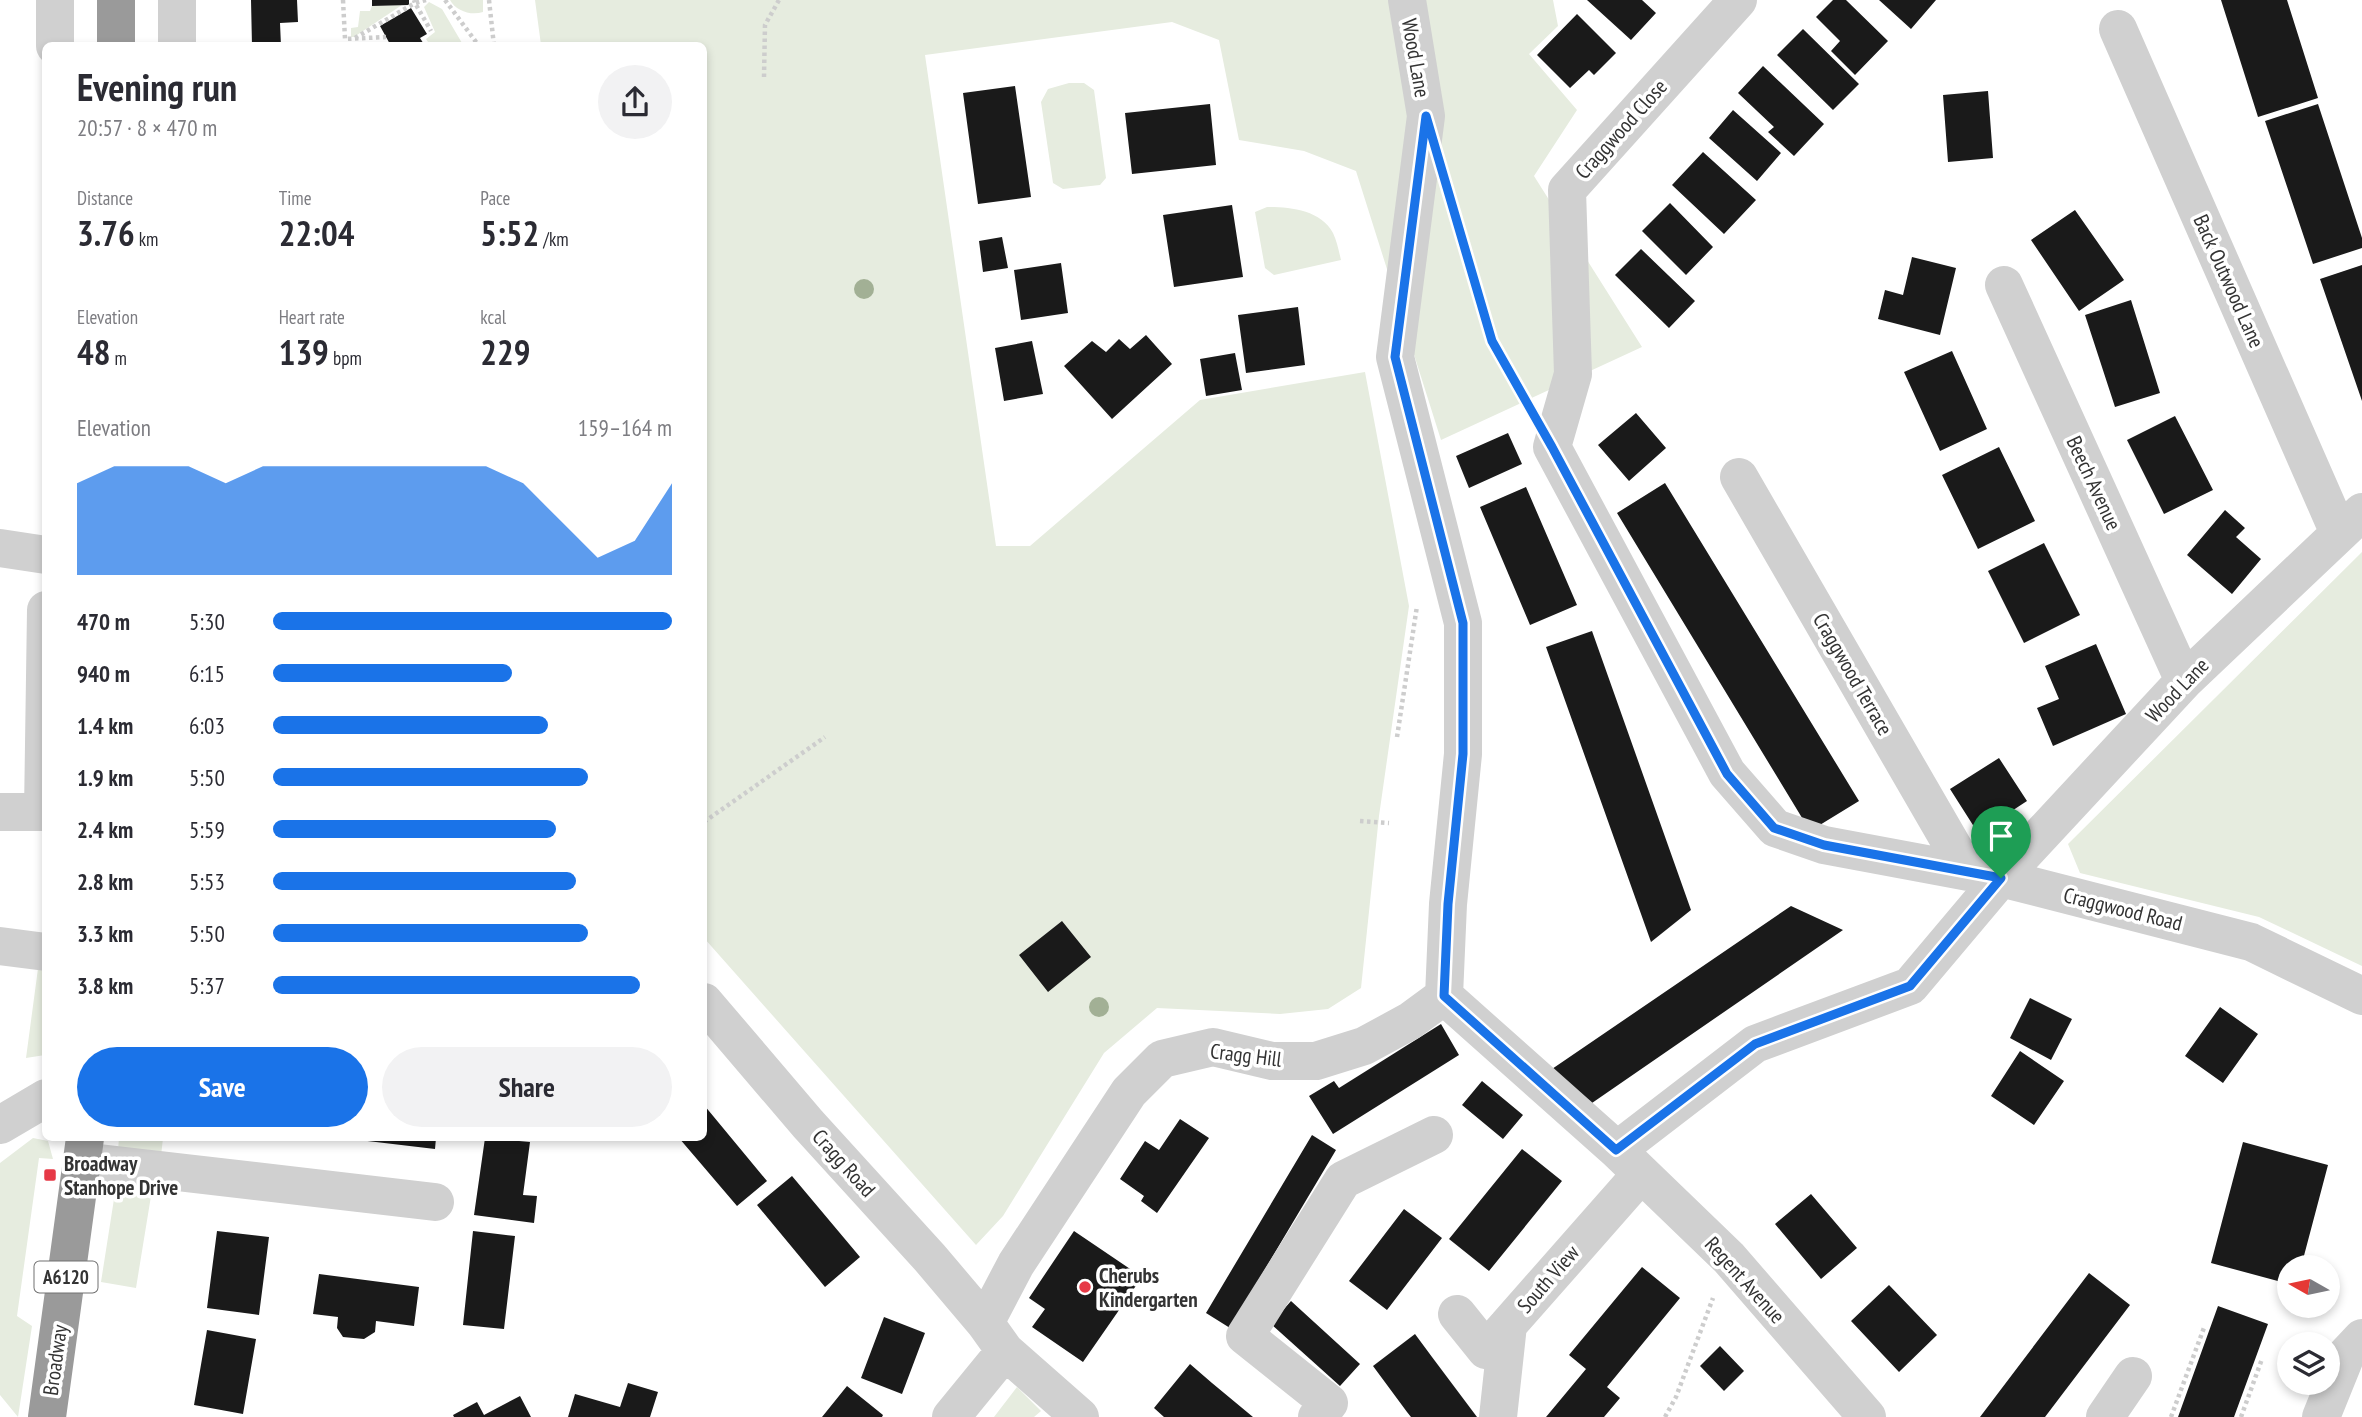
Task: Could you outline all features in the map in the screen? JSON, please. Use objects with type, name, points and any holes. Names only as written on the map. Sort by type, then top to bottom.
[{"type":"highway","points":[[116,0],[116,42]]},
{"type":"highway","name":"Broadway","points":[[47,1417],[84,1149]]},
{"type":"street","points":[[55,0],[55,42]]},
{"type":"street","points":[[177,0],[177,42]]},
{"type":"street","name":"Wood Lane","points":[[1406,0],[1426,116],[1395,357],[1463,623],[1463,754],[1448,904],[1444,996]]},
{"type":"street","name":"Craggwood Close","points":[[1552,447],[1573,374],[1567,190],[1738,0]]},
{"type":"street","name":"Back Outwood Lane","points":[[2118,29],[2350,522]]},
{"type":"street","name":"Beech Avenue","points":[[2004,285],[2184,681]]},
{"type":"street","name":"Craggwood Road","points":[[1552,447],[1727,774],[1774,828],[1824,845],[1984,875],[2251,942],[2362,996]]},
{"type":"street","name":"Craggwood Terrace","points":[[1739,477],[1984,875]]},
{"type":"street","name":"Wood Lane","points":[[1629,1162],[1755,1044],[1910,986],[1984,875],[2350,522]]},
{"type":"street","points":[[0,548],[42,554]]},
{"type":"street","points":[[0,813],[42,812]]},
{"type":"street","points":[[0,946],[42,951]]},
{"type":"street","points":[[1444,996],[1629,1162]]},
{"type":"street","name":"Cragg Hill","points":[[951,1417],[995,1337],[1016,1264],[1129,1091],[1162,1059],[1213,1047],[1272,1061],[1316,1061],[1364,1046],[1410,1021],[1444,996]]},
{"type":"street","name":"Cragg Road","points":[[707,1006],[995,1337],[1080,1417]]},
{"type":"street","points":[[0,1125],[42,1100]]},
{"type":"street","points":[[1317,1417],[1329,1402],[1245,1336],[1343,1180],[1434,1135]]},
{"type":"street","points":[[84,1149],[435,1202]]},
{"type":"street","name":"Regent Avenue","points":[[1629,1162],[1729,1258],[1866,1417]]},
{"type":"street","name":"South View","points":[[1457,1314],[1486,1350],[1508,1325],[1629,1162]]},
{"type":"street","points":[[1498,1417],[1508,1325]]},
{"type":"street","points":[[2321,1417],[2346,1355],[2362,1338]]},
{"type":"street","points":[[2105,1417],[2133,1376]]},
{"type":"path","points":[[343,0],[345,39],[386,37]]},
{"type":"path","points":[[354,39],[415,2],[426,0]]},
{"type":"path","points":[[445,0],[476,42]]},
{"type":"path","points":[[489,0],[494,42]]},
{"type":"path","points":[[764,77],[765,25],[779,0]]},
{"type":"path","points":[[415,2],[431,31]]},
{"type":"path","points":[[1453,209],[1492,341],[1552,447]]},
{"type":"path","points":[[1397,737],[1418,599]]},
{"type":"path","points":[[707,820],[825,737]]},
{"type":"path","points":[[1360,821],[1389,822]]},
{"type":"path","points":[[1665,1417],[1676,1397],[1729,1258]]},
{"type":"path","points":[[2171,1417],[2205,1325]]},
{"type":"path","points":[[2241,1417],[2262,1359]]},
{"type":"shaded area","points":[[450,0],[483,0],[483,12],[464,12]]},
{"type":"shaded area","points":[[535,0],[1553,0],[1558,26],[1529,54],[1577,110],[1534,176],[1642,347],[1441,440],[1356,171],[1304,151],[1239,140],[1219,40],[1172,22],[925,55],[996,546],[1030,546],[1200,400],[1365,372],[1409,606],[1379,816],[1361,988],[1328,1009],[1280,1014],[1157,1008],[1104,1053],[1003,1216],[976,1245],[707,941],[707,42],[541,42]]},
{"type":"shaded area","points":[[429,2],[442,9],[461,42],[428,42],[426,39],[435,32],[424,7]]},
{"type":"shaded area","points":[[402,5],[351,37],[351,28],[358,27],[360,11],[370,11],[372,6]]},
{"type":"shaded area","points":[[1069,83],[1084,83],[1094,90],[1106,178],[1100,185],[1063,189],[1053,183],[1041,102],[1048,89]]},
{"type":"shaded area","points":[[1267,207],[1304,211],[1321,219],[1333,233],[1341,260],[1274,275],[1265,268],[1255,212]]},
{"type":"shaded area","points":[[2362,552],[2362,966],[2259,917],[2080,873],[2068,844]]},
{"type":"shaded area","points":[[39,961],[42,962],[42,1055],[26,1058]]},
{"type":"shaded area","points":[[33,1138],[48,1141],[53,1159],[39,1158],[17,1316],[32,1326],[18,1417],[0,1395],[0,1163]]},
{"type":"shaded area","points":[[119,1141],[163,1141],[160,1165],[118,1150]]},
{"type":"shaded area","points":[[126,1193],[151,1196],[136,1288],[101,1282],[114,1199]]},
{"type":"shaded area","points":[[1017,1387],[1041,1411],[1034,1417],[994,1417]]},
{"type":"building","points":[[251,0],[297,0],[298,22],[280,23],[281,42],[252,42]]},
{"type":"building","points":[[372,0],[409,0],[409,5],[372,6]]},
{"type":"building","points":[[1587,0],[1642,0],[1656,13],[1631,40]]},
{"type":"building","points":[[1833,0],[1846,0],[1888,41],[1855,75],[1831,51],[1840,41],[1816,17]]},
{"type":"building","points":[[1879,0],[1936,0],[1911,29]]},
{"type":"building","points":[[2221,0],[2287,0],[2318,98],[2258,117]]},
{"type":"building","points":[[411,8],[427,34],[420,38],[422,42],[389,42],[380,26]]},
{"type":"building","points":[[1577,14],[1616,53],[1594,75],[1589,70],[1570,88],[1537,55]]},
{"type":"building","points":[[1803,29],[1859,84],[1833,110],[1777,55]]},
{"type":"building","points":[[1763,66],[1824,124],[1794,156],[1768,132],[1774,127],[1738,93]]},
{"type":"building","points":[[1015,86],[1031,197],[978,204],[963,93]]},
{"type":"building","points":[[1988,91],[1993,158],[1948,162],[1943,95]]},
{"type":"building","points":[[1210,104],[1216,165],[1132,174],[1125,113]]},
{"type":"building","points":[[2318,104],[2362,238],[2362,248],[2313,264],[2265,121]]},
{"type":"building","points":[[1733,110],[1781,153],[1757,181],[1709,138]]},
{"type":"building","points":[[1703,152],[1756,200],[1724,234],[1672,185]]},
{"type":"building","points":[[1670,203],[1713,247],[1686,275],[1642,231]]},
{"type":"building","points":[[1232,205],[1243,277],[1174,287],[1163,215]]},
{"type":"building","points":[[2075,210],[2124,280],[2079,311],[2031,240]]},
{"type":"building","points":[[1002,237],[1008,268],[983,272],[979,241]]},
{"type":"building","points":[[1641,249],[1695,301],[1669,328],[1615,275]]},
{"type":"building","points":[[1912,257],[1956,268],[1940,335],[1878,319],[1885,290],[1903,295]]},
{"type":"building","points":[[1061,263],[1068,313],[1021,320],[1014,270]]},
{"type":"building","points":[[2362,265],[2362,401],[2320,279]]},
{"type":"building","points":[[2131,300],[2160,393],[2115,407],[2085,315]]},
{"type":"building","points":[[1298,307],[1305,365],[1246,373],[1238,315]]},
{"type":"building","points":[[1146,335],[1172,364],[1112,419],[1064,366],[1092,341],[1106,352],[1119,339],[1130,349]]},
{"type":"building","points":[[1032,341],[1043,394],[1004,401],[995,348]]},
{"type":"building","points":[[1952,351],[1987,429],[1940,451],[1904,372]]},
{"type":"building","points":[[1235,353],[1242,390],[1206,396],[1200,359]]},
{"type":"building","points":[[1636,413],[1666,448],[1629,481],[1598,445]]},
{"type":"building","points":[[2175,416],[2213,490],[2164,514],[2127,440]]},
{"type":"building","points":[[1508,433],[1522,464],[1469,488],[1456,456]]},
{"type":"building","points":[[1999,447],[2035,521],[1978,549],[1942,475]]},
{"type":"building","points":[[1665,483],[1859,801],[1810,831],[1617,513]]},
{"type":"building","points":[[1526,487],[1577,605],[1530,625],[1480,507]]},
{"type":"building","points":[[2225,510],[2245,528],[2236,537],[2261,559],[2232,594],[2187,555]]},
{"type":"building","points":[[2044,543],[2080,615],[2024,643],[1988,571]]},
{"type":"building","points":[[1592,631],[1691,910],[1651,942],[1546,647]]},
{"type":"building","points":[[2096,644],[2126,714],[2053,746],[2037,708],[2059,699],[2045,666]]},
{"type":"building","points":[[1999,758],[2027,801],[1978,833],[1950,789]]},
{"type":"building","points":[[1791,906],[1843,930],[1592,1103],[1552,1069]]},
{"type":"building","points":[[1062,921],[1091,957],[1048,992],[1019,955]]},
{"type":"building","points":[[2030,998],[2072,1019],[2051,1060],[2010,1038]]},
{"type":"building","points":[[2220,1007],[2258,1034],[2223,1083],[2185,1056]]},
{"type":"building","points":[[1441,1024],[1459,1055],[1333,1134],[1309,1096],[1334,1081],[1339,1088]]},
{"type":"building","points":[[2020,1051],[2064,1081],[2034,1125],[1991,1096]]},
{"type":"building","points":[[1482,1081],[1523,1115],[1503,1139],[1462,1105]]},
{"type":"building","points":[[707,1109],[767,1181],[737,1206],[682,1141],[707,1141]]},
{"type":"building","points":[[1180,1119],[1209,1138],[1157,1213],[1141,1201],[1144,1196],[1120,1179],[1145,1141],[1159,1150]]},
{"type":"building","points":[[1312,1135],[1336,1150],[1230,1328],[1206,1313]]},
{"type":"building","points":[[367,1141],[436,1141],[435,1149]]},
{"type":"building","points":[[485,1141],[530,1142],[523,1195],[537,1196],[534,1223],[474,1215]]},
{"type":"building","points":[[2243,1142],[2328,1165],[2304,1255],[2277,1255],[2277,1281],[2211,1263]]},
{"type":"building","points":[[1522,1149],[1562,1181],[1489,1271],[1449,1239]]},
{"type":"building","points":[[792,1176],[860,1257],[825,1287],[757,1205]]},
{"type":"building","points":[[1811,1194],[1857,1248],[1821,1279],[1775,1224]]},
{"type":"building","points":[[1404,1209],[1442,1238],[1387,1310],[1349,1281]]},
{"type":"building","points":[[217,1231],[269,1237],[259,1315],[207,1308]]},
{"type":"building","points":[[473,1231],[515,1236],[504,1329],[463,1325]]},
{"type":"building","name":"Cherubs Kindergarten","points":[[1074,1231],[1142,1277],[1083,1362],[1032,1327],[1045,1309],[1029,1298]]},
{"type":"building","points":[[1642,1267],[1680,1298],[1607,1387],[1620,1398],[1604,1417],[1546,1417],[1586,1369],[1569,1355]]},
{"type":"building","points":[[2089,1273],[2130,1305],[2045,1417],[1980,1417]]},
{"type":"building","points":[[319,1274],[419,1287],[414,1326],[376,1321],[375,1332],[364,1339],[343,1337],[337,1328],[338,1317],[313,1314]]},
{"type":"building","points":[[1889,1285],[1937,1335],[1899,1372],[1851,1321]]},
{"type":"building","points":[[1291,1301],[1360,1364],[1340,1386],[1271,1324]]},
{"type":"building","points":[[2218,1306],[2268,1324],[2234,1417],[2178,1417]]},
{"type":"building","points":[[884,1317],[925,1333],[902,1394],[861,1378]]},
{"type":"building","points":[[207,1330],[256,1339],[243,1414],[194,1405]]},
{"type":"building","points":[[1415,1334],[1477,1417],[1411,1417],[1407,1412],[1373,1366]]},
{"type":"building","points":[[1720,1346],[1744,1371],[1724,1391],[1700,1366]]},
{"type":"building","points":[[1190,1364],[1253,1417],[1164,1417],[1154,1408]]},
{"type":"building","points":[[628,1383],[658,1392],[650,1417],[568,1417],[575,1394],[620,1407]]},
{"type":"building","points":[[847,1386],[883,1415],[882,1417],[822,1417]]},
{"type":"building","points":[[520,1396],[531,1417],[453,1415],[477,1402],[484,1415]]},
{"type":"place","name":"Broadway Stanhope Drive","points":[[50,1175]]},
{"type":"place","name":"Cherubs Kindergarten","points":[[1085,1287]]},
{"type":"route","points":[[1426,116],[1492,341],[1552,447],[1727,774],[1774,828],[1824,845],[2001,878],[1910,986],[1755,1044],[1616,1150],[1444,996],[1448,904],[1463,754],[1463,623],[1395,357],[1426,116]]}]
